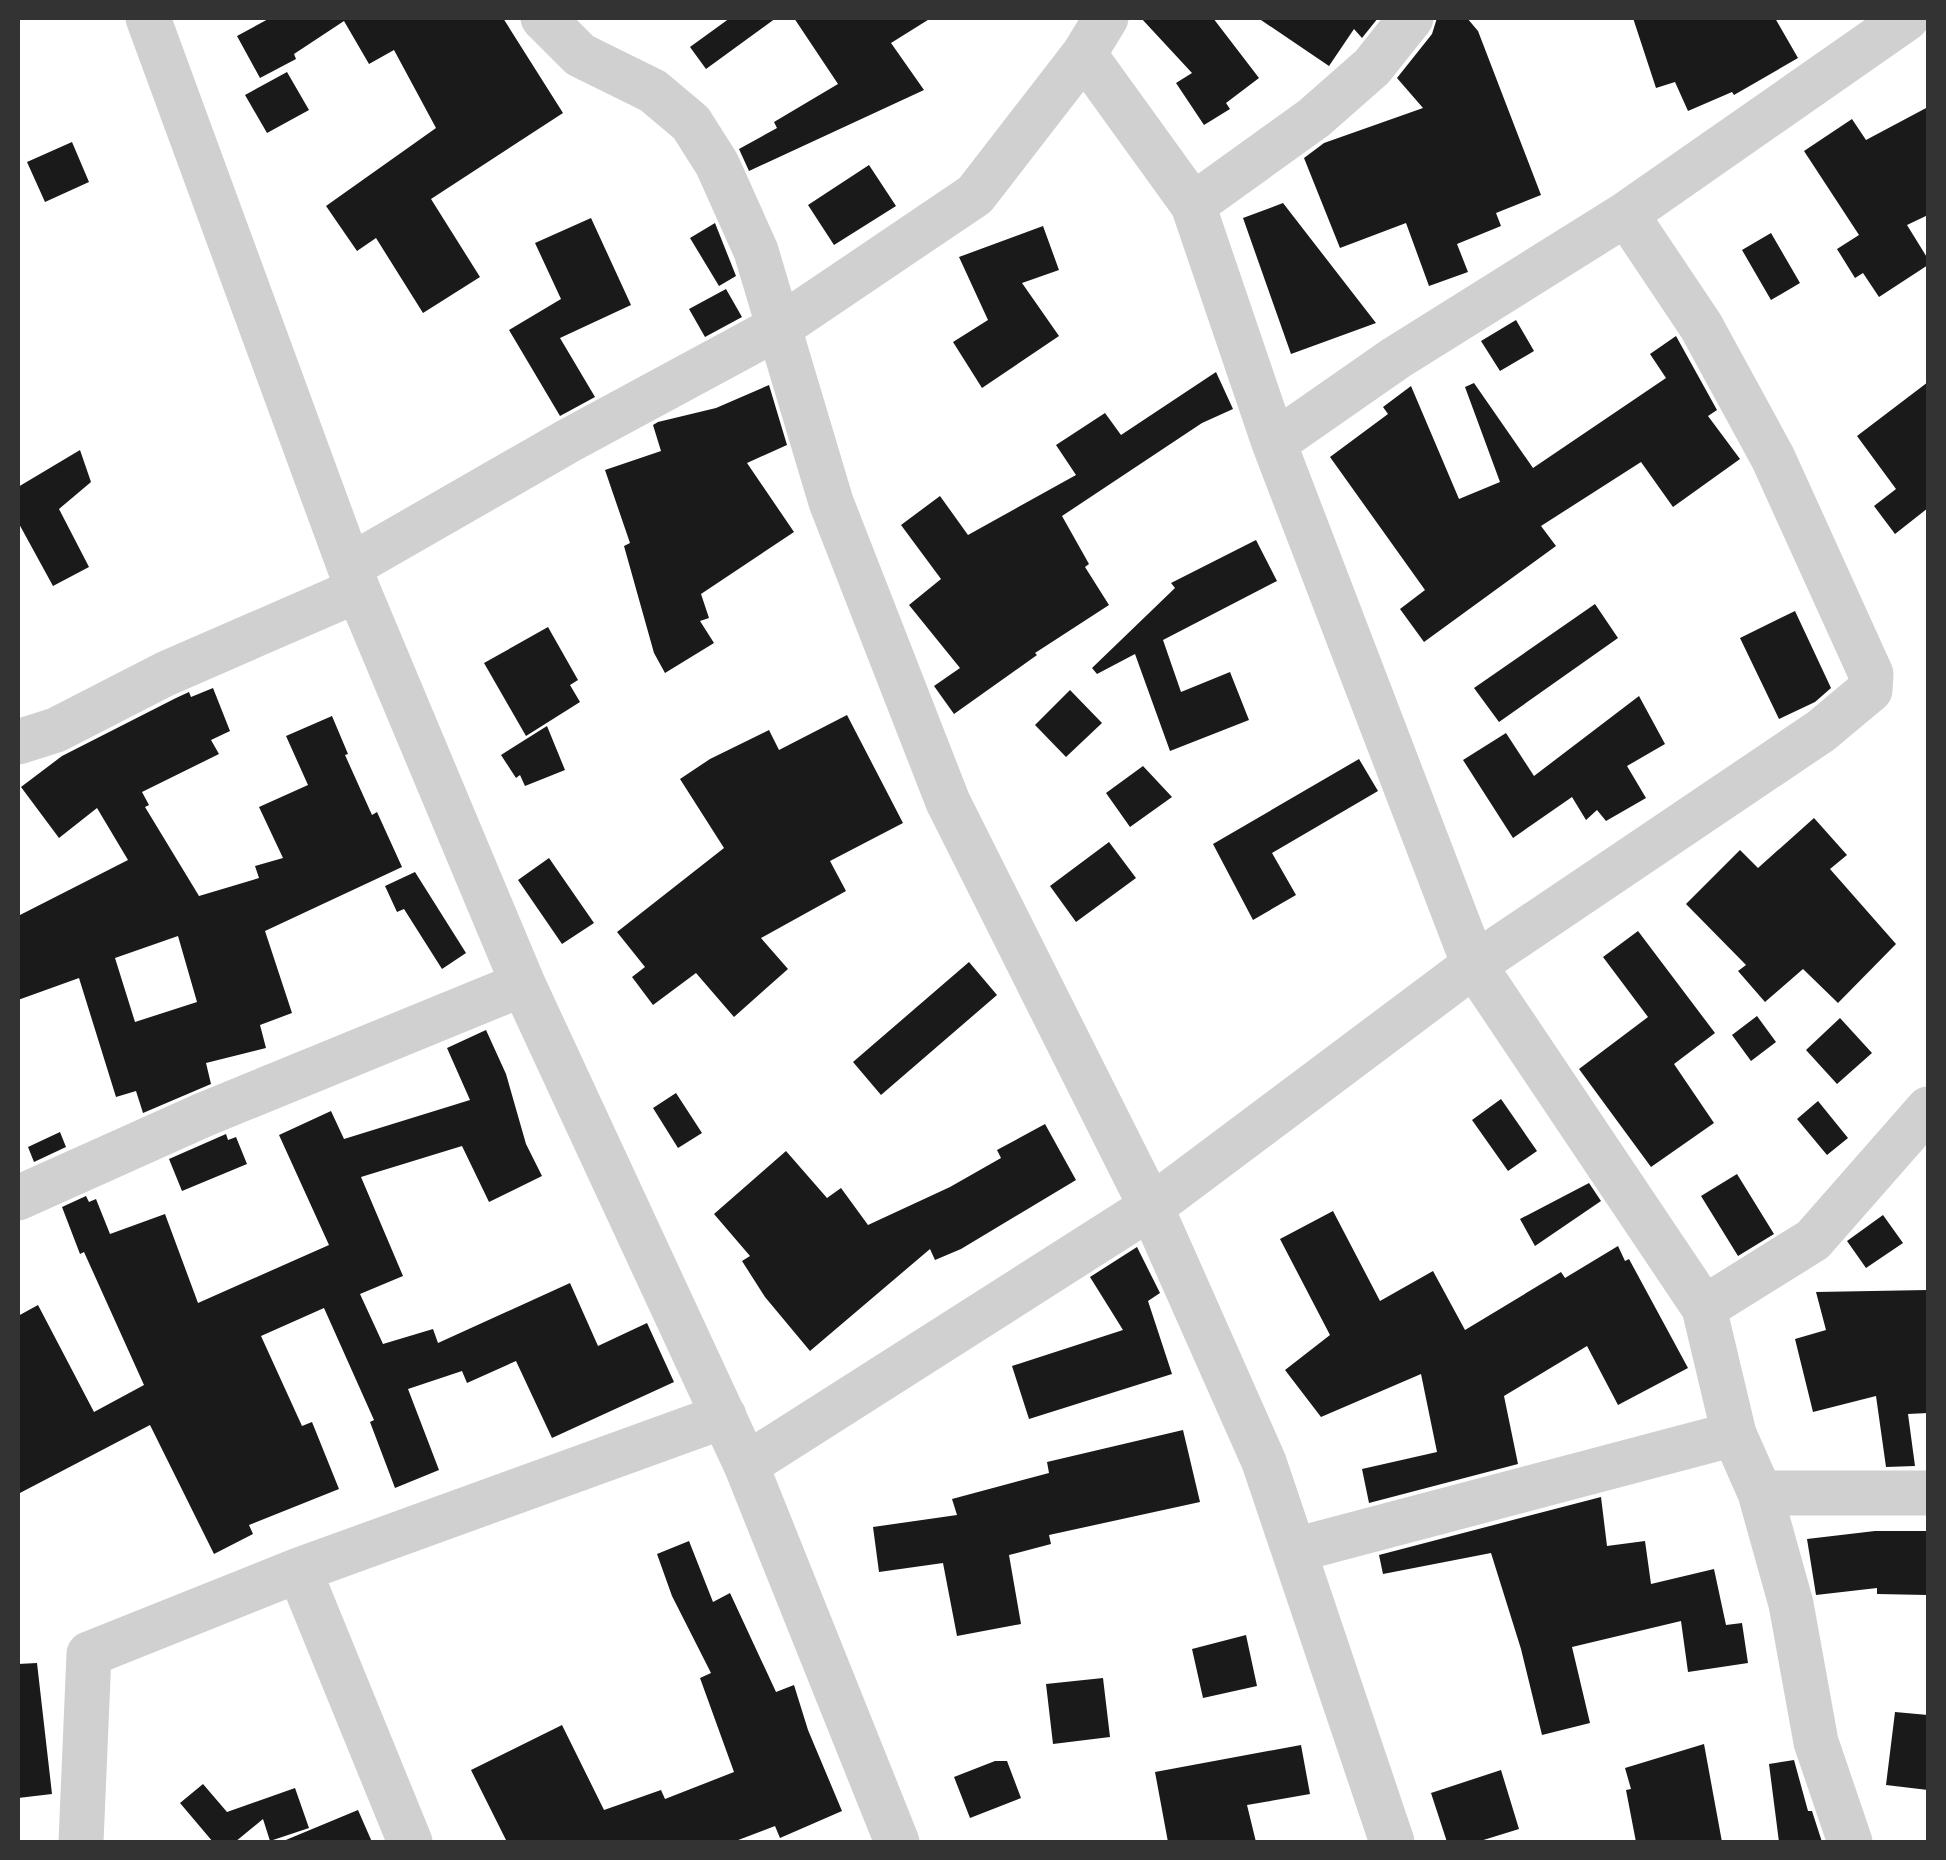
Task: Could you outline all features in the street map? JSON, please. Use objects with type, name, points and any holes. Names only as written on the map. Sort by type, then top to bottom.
[{"type":"street","points":[[148,18],[355,578],[523,984],[746,1466],[897,1842]]},
{"type":"street","points":[[542,18],[580,54],[653,92],[691,123],[717,164],[756,251],[832,502],[948,802],[1151,1207],[1264,1462],[1392,1842]]},
{"type":"street","points":[[1192,206],[1329,105],[1372,67],[1411,18]]},
{"type":"street","points":[[1274,443],[1396,358],[1626,214],[1907,18]]},
{"type":"street","points":[[18,742],[56,730],[355,578],[568,441],[781,326],[975,195],[1095,36],[1192,206],[1274,443],[1474,964],[1704,1308],[1734,1434],[1760,1493],[1791,1604],[1816,1742],[1850,1842]]},
{"type":"street","points":[[746,1466],[1151,1207],[1474,964],[1821,730],[1870,690],[1871,674],[1773,458],[1701,326],[1626,214]]},
{"type":"street","points":[[18,1198],[204,1115],[523,984]]},
{"type":"street","points":[[1704,1308],[1813,1240],[1928,1109]]},
{"type":"street","points":[[82,1842],[89,1654],[299,1570],[724,1416]]},
{"type":"street","points":[[1295,1550],[1734,1434]]},
{"type":"street","points":[[1760,1493],[1928,1494]]},
{"type":"street","points":[[299,1570],[410,1842]]},
{"type":"building","points":[[270,18],[503,18],[563,113],[431,199],[480,277],[423,313],[376,238],[357,251],[326,206],[436,128],[394,50],[369,64],[344,21],[294,54],[296,59],[260,78],[237,36]]},
{"type":"building","points":[[730,18],[776,18],[706,69],[690,47]]},
{"type":"building","points":[[794,18],[931,18],[891,43],[924,90],[749,171],[739,149],[777,128],[774,122],[838,84]]},
{"type":"building","points":[[1141,18],[1213,18],[1259,78],[1226,103],[1230,109],[1204,125],[1176,83],[1192,73]]},
{"type":"building","points":[[1258,18],[1378,18],[1362,38],[1354,29],[1329,66]]},
{"type":"building","points":[[1437,18],[1467,18],[1478,31],[1541,195],[1496,213],[1501,226],[1457,244],[1468,272],[1429,286],[1406,223],[1340,248],[1304,158],[1324,143],[1423,108],[1397,78],[1432,34]]},
{"type":"building","points":[[1633,18],[1775,18],[1798,58],[1734,95],[1732,92],[1688,111],[1675,82],[1656,88]]},
{"type":"building","points":[[287,72],[309,110],[267,133],[245,95]]},
{"type":"building","points":[[1928,107],[1928,215],[1907,225],[1928,265],[1879,297],[1863,273],[1855,278],[1837,249],[1859,235],[1804,151],[1852,119],[1866,140]]},
{"type":"building","points":[[72,142],[89,182],[45,202],[27,162]]},
{"type":"building","points":[[869,165],[896,206],[834,245],[808,205]]},
{"type":"building","points":[[1283,203],[1376,323],[1291,354],[1243,218]]},
{"type":"building","points":[[591,218],[631,305],[560,338],[595,397],[560,416],[509,330],[561,299],[535,243]]},
{"type":"building","points":[[715,223],[736,276],[719,286],[690,238]]},
{"type":"building","points":[[1043,226],[1059,270],[1022,283],[1059,336],[982,388],[953,342],[988,320],[959,257]]},
{"type":"building","points":[[1771,233],[1800,283],[1771,300],[1742,250]]},
{"type":"building","points":[[726,289],[742,317],[705,337],[689,309]]},
{"type":"building","points":[[1516,320],[1534,351],[1500,371],[1481,341]]},
{"type":"building","points":[[1676,336],[1717,410],[1708,416],[1740,459],[1673,507],[1641,462],[1541,526],[1556,546],[1424,642],[1400,609],[1425,590],[1330,457],[1388,414],[1383,407],[1411,386],[1459,499],[1500,482],[1465,387],[1474,383],[1533,468],[1666,378],[1650,354]]},
{"type":"building","points":[[1216,372],[1233,409],[1202,423],[1062,516],[1089,564],[1085,567],[1109,605],[1035,653],[954,714],[934,686],[960,668],[909,605],[941,579],[901,525],[940,496],[968,535],[1076,475],[1056,445],[1105,413],[1121,435]]},
{"type":"building","points":[[1928,382],[1928,508],[1895,534],[1874,506],[1896,489],[1857,436]]},
{"type":"building","points":[[769,385],[787,445],[747,463],[794,532],[701,594],[709,618],[700,621],[714,643],[665,673],[654,653],[624,546],[630,543],[605,470],[661,451],[653,425],[658,422],[716,408]]},
{"type":"building","points":[[80,450],[91,482],[59,509],[89,567],[53,586],[18,522],[18,487]]},
{"type":"building","points":[[1256,540],[1277,581],[1163,640],[1181,692],[1230,672],[1249,720],[1170,751],[1135,654],[1097,674],[1092,668],[1175,588],[1171,583]]},
{"type":"building","points":[[1595,604],[1618,638],[1499,722],[1474,688]]},
{"type":"building","points":[[1795,611],[1831,688],[1815,702],[1779,719],[1740,638]]},
{"type":"building","points":[[548,627],[578,680],[570,685],[580,702],[526,736],[484,663]]},
{"type":"building","points":[[213,688],[230,731],[211,740],[219,754],[142,792],[149,805],[145,807],[199,896],[259,878],[255,866],[283,858],[259,807],[308,785],[286,736],[332,716],[372,815],[377,812],[402,867],[265,931],[292,1013],[260,1025],[266,1048],[206,1063],[211,1084],[143,1113],[136,1091],[116,1097],[79,978],[18,1000],[18,916],[128,860],[97,808],[59,838],[21,787],[62,756],[189,692],[191,697]],"holes":[[[178,936],[197,1002],[135,1022],[115,958]]]},
{"type":"building","points":[[1070,690],[1102,723],[1066,757],[1035,725]]},
{"type":"building","points":[[1639,696],[1665,744],[1627,766],[1646,798],[1606,821],[1597,810],[1586,820],[1572,797],[1513,838],[1463,760],[1506,733],[1534,776]]},
{"type":"building","points":[[847,715],[903,823],[830,861],[846,891],[761,938],[788,969],[734,1017],[696,973],[653,1005],[632,977],[645,967],[617,932],[724,848],[680,779],[710,759],[769,730],[779,750]]},
{"type":"building","points":[[547,726],[565,770],[525,786],[501,755]]},
{"type":"building","points":[[1359,759],[1378,791],[1272,853],[1296,895],[1253,920],[1213,844]]},
{"type":"building","points":[[1143,766],[1172,797],[1130,827],[1106,793]]},
{"type":"building","points":[[1814,818],[1847,855],[1830,869],[1896,944],[1838,1003],[1803,969],[1765,1002],[1738,971],[1746,965],[1686,904],[1740,850],[1758,868]]},
{"type":"building","points":[[1109,842],[1136,878],[1076,922],[1050,886]]},
{"type":"building","points":[[549,858],[594,923],[562,944],[518,880]]},
{"type":"building","points":[[415,872],[466,953],[442,969],[404,909],[397,912],[385,886]]},
{"type":"building","points":[[1638,931],[1715,1033],[1674,1064],[1714,1123],[1651,1167],[1579,1069],[1648,1017],[1603,957]]},
{"type":"building","points":[[969,962],[997,995],[881,1095],[853,1062]]},
{"type":"building","points":[[1757,1016],[1776,1042],[1751,1061],[1732,1035]]},
{"type":"building","points":[[1840,1018],[1872,1053],[1837,1084],[1806,1050]]},
{"type":"building","points":[[486,1030],[506,1074],[526,1144],[542,1176],[489,1202],[462,1146],[361,1177],[403,1276],[360,1294],[383,1344],[433,1329],[438,1343],[570,1283],[598,1346],[647,1323],[674,1382],[552,1438],[516,1361],[467,1383],[462,1371],[408,1389],[439,1470],[395,1488],[370,1422],[374,1420],[324,1308],[261,1336],[302,1426],[312,1422],[339,1489],[249,1525],[253,1534],[214,1554],[150,1425],[18,1494],[18,1316],[38,1305],[94,1412],[144,1385],[84,1252],[80,1254],[62,1207],[86,1196],[89,1202],[96,1199],[110,1234],[165,1214],[198,1303],[329,1245],[279,1135],[331,1111],[344,1139],[470,1100],[447,1048]]},
{"type":"building","points":[[676,1093],[702,1133],[678,1148],[653,1108]]},
{"type":"building","points":[[1501,1099],[1537,1151],[1508,1171],[1472,1120]]},
{"type":"building","points":[[1818,1101],[1848,1138],[1827,1155],[1797,1119]]},
{"type":"building","points":[[1045,1124],[1076,1180],[961,1249],[935,1260],[930,1249],[810,1351],[765,1297],[742,1261],[750,1256],[714,1214],[786,1151],[827,1198],[841,1188],[868,1225],[1001,1158],[997,1150]]},
{"type":"building","points":[[60,1132],[66,1147],[34,1162],[28,1147]]},
{"type":"building","points":[[226,1134],[228,1140],[236,1137],[247,1164],[182,1191],[169,1159]]},
{"type":"building","points":[[1737,1174],[1774,1234],[1738,1256],[1701,1196]]},
{"type":"building","points":[[1589,1183],[1601,1201],[1535,1246],[1520,1219]]},
{"type":"building","points":[[1333,1211],[1380,1301],[1433,1271],[1465,1330],[1561,1272],[1565,1278],[1618,1246],[1625,1261],[1629,1259],[1688,1368],[1618,1405],[1587,1346],[1504,1396],[1518,1464],[1369,1503],[1362,1469],[1437,1452],[1421,1374],[1321,1417],[1285,1370],[1330,1335],[1280,1239]]},
{"type":"building","points":[[1883,1215],[1903,1243],[1866,1268],[1847,1241]]},
{"type":"building","points":[[1137,1247],[1160,1293],[1148,1301],[1172,1374],[1029,1419],[1012,1366],[1123,1330],[1090,1277]]},
{"type":"building","points":[[1928,1290],[1928,1413],[1908,1414],[1915,1466],[1886,1467],[1876,1396],[1813,1412],[1795,1339],[1826,1330],[1816,1292]]},
{"type":"building","points":[[1183,1430],[1200,1502],[1049,1535],[1051,1544],[1009,1555],[1021,1624],[957,1636],[943,1563],[879,1572],[873,1527],[957,1515],[952,1499],[1049,1473],[1047,1462]]},
{"type":"building","points":[[1601,1497],[1607,1546],[1645,1541],[1651,1584],[1714,1569],[1726,1625],[1742,1623],[1748,1663],[1688,1672],[1681,1621],[1572,1647],[1590,1723],[1542,1735],[1491,1553],[1383,1574],[1379,1555]]},
{"type":"building","points":[[1875,1531],[1928,1531],[1927,1595],[1877,1594],[1877,1588],[1816,1595],[1807,1539]]},
{"type":"building","points":[[689,1541],[713,1602],[730,1593],[776,1692],[794,1685],[842,1811],[780,1838],[775,1826],[733,1842],[507,1842],[471,1770],[562,1725],[604,1810],[661,1790],[665,1799],[734,1772],[700,1678],[711,1673],[672,1596],[657,1554]]},
{"type":"building","points":[[1246,1635],[1257,1686],[1203,1698],[1192,1649]]},
{"type":"building","points":[[37,1663],[52,1794],[18,1798],[18,1664]]},
{"type":"building","points":[[1103,1678],[1110,1737],[1053,1744],[1046,1684]]},
{"type":"building","points":[[1895,1712],[1928,1715],[1928,1790],[1886,1785]]},
{"type":"building","points":[[1704,1744],[1722,1842],[1636,1842],[1625,1768]]},
{"type":"building","points":[[1301,1745],[1310,1794],[1247,1805],[1256,1842],[1168,1842],[1155,1772]]},
{"type":"building","points":[[1794,1760],[1808,1811],[1812,1811],[1822,1842],[1779,1842],[1769,1764]]},
{"type":"building","points":[[995,1761],[1007,1761],[1021,1798],[970,1818],[954,1777]]},
{"type":"building","points":[[1501,1770],[1519,1829],[1477,1842],[1447,1842],[1431,1793]]},
{"type":"building","points":[[203,1784],[227,1812],[295,1788],[309,1828],[270,1841],[263,1819],[235,1842],[213,1842],[180,1803]]},
{"type":"building","points":[[358,1810],[372,1842],[281,1842]]}]
